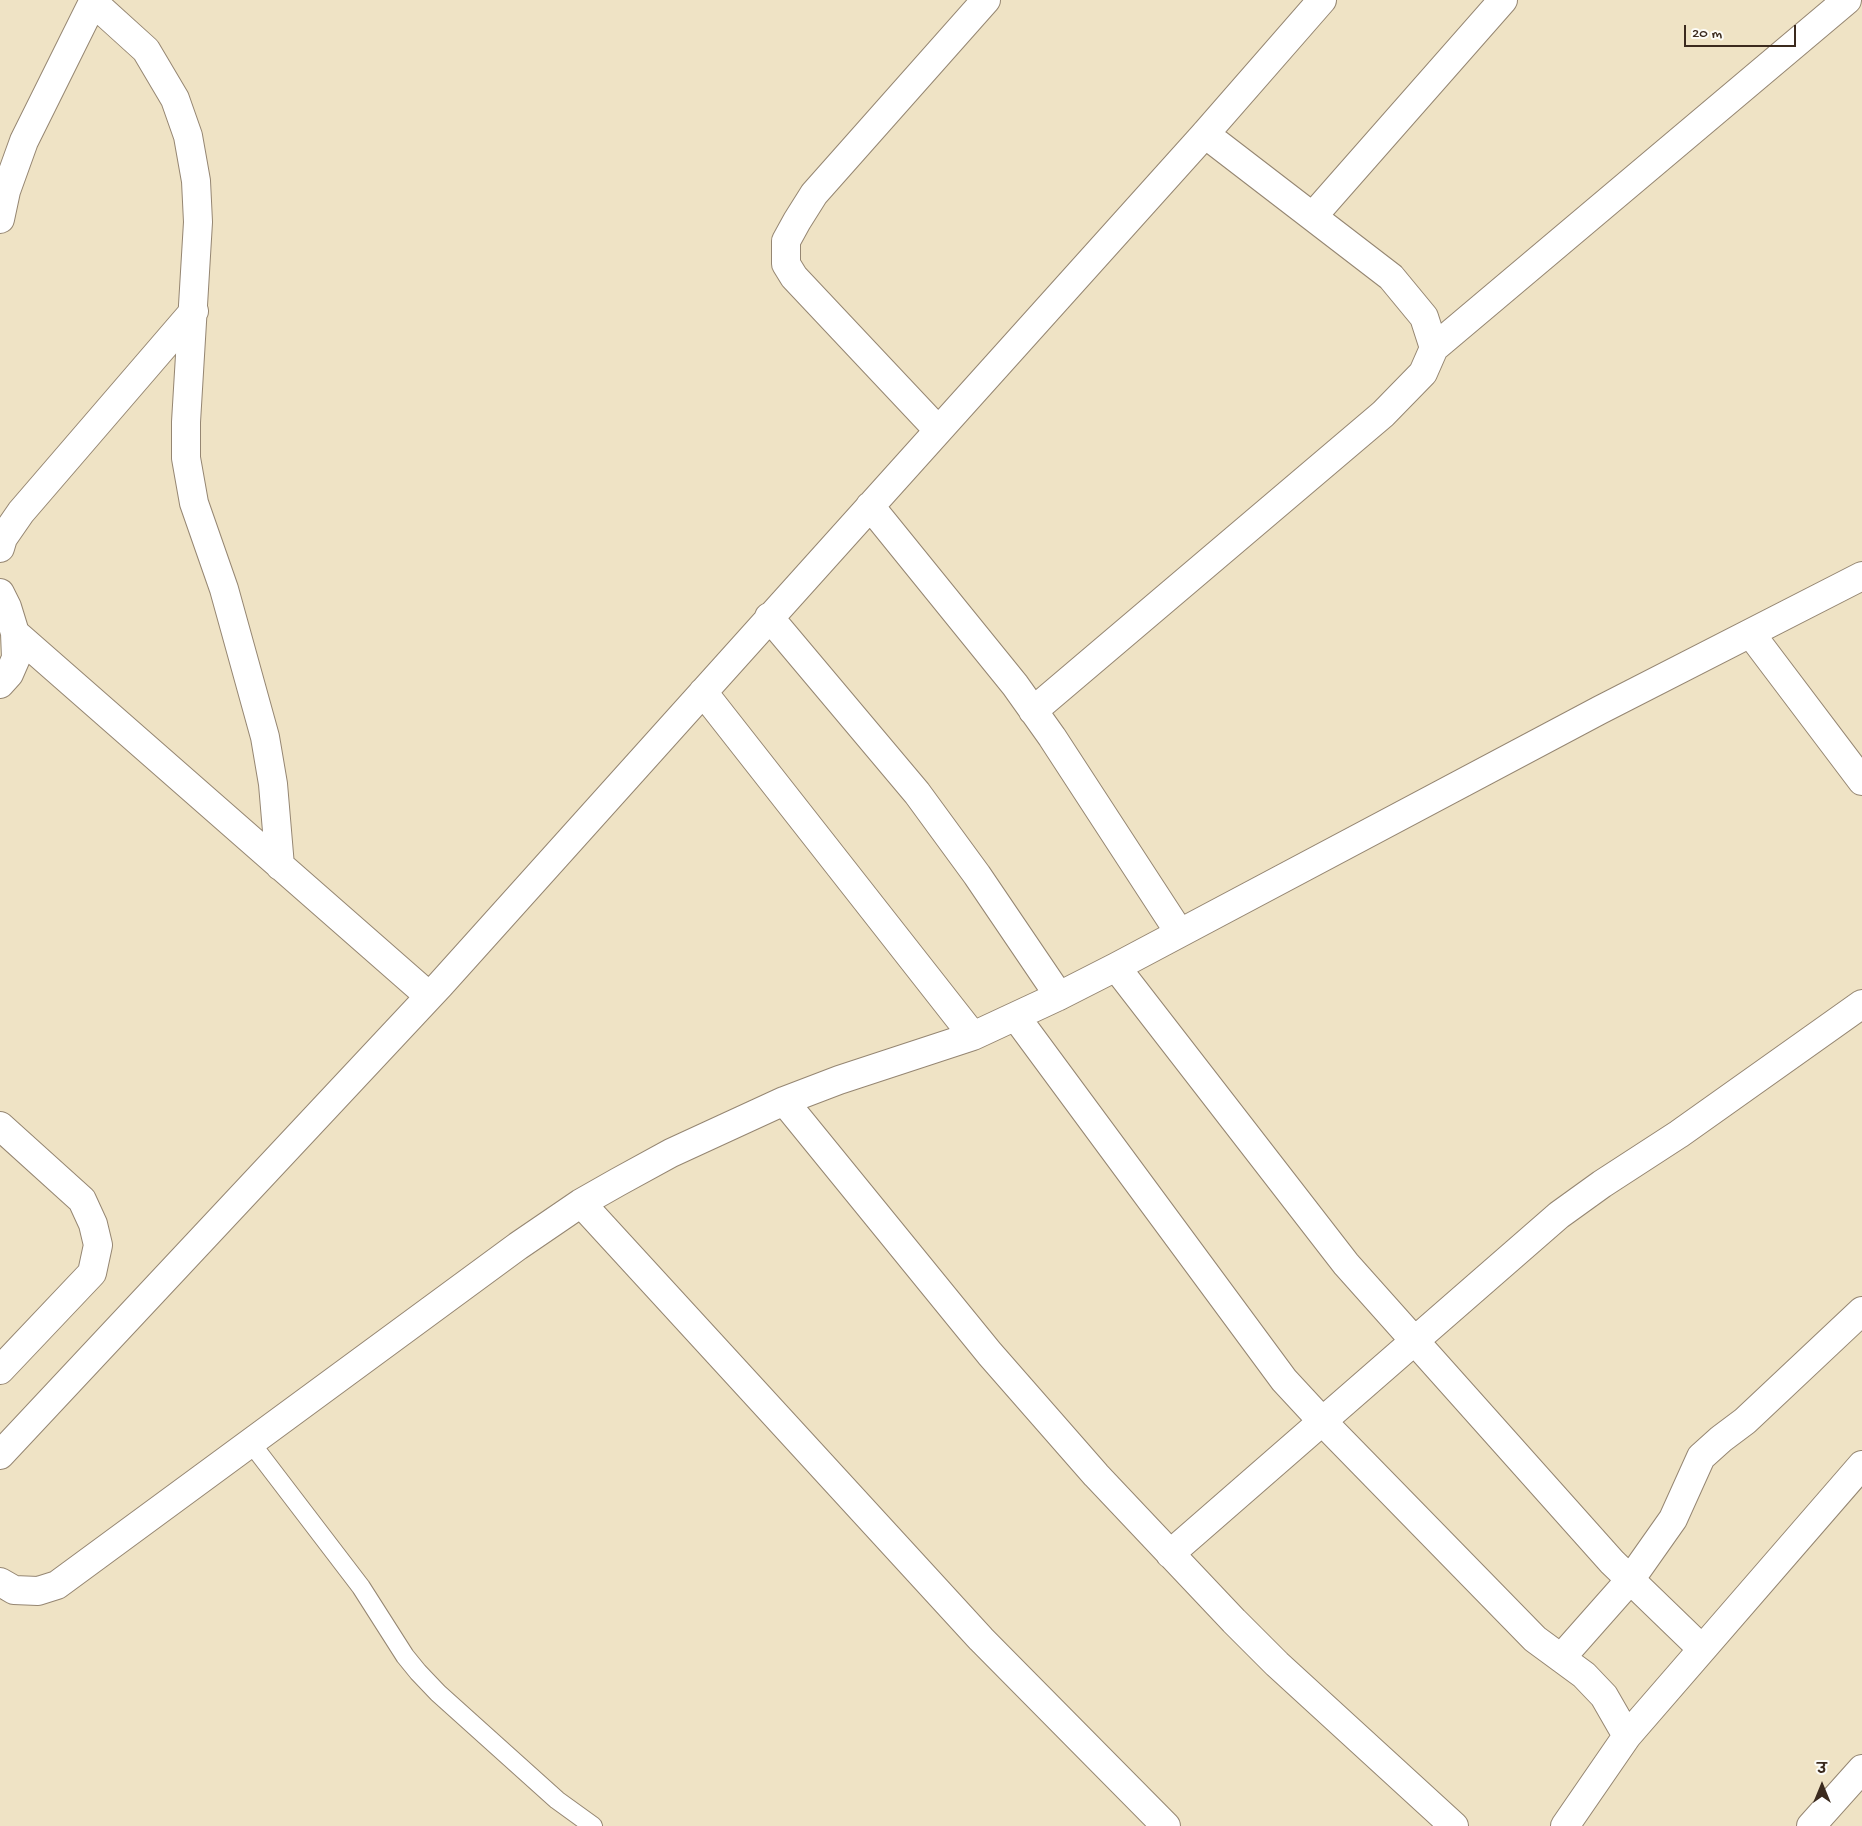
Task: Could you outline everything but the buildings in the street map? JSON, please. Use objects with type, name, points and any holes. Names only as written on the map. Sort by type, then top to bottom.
[{"type":"street","points":[[938,430],[794,277],[786,264],[786,241],[814,194],[986,0]]},
{"type":"street","points":[[0,1455],[429,996],[1204,134],[1322,0]]},
{"type":"street","points":[[1313,216],[1503,0]]},
{"type":"street","points":[[1033,711],[1382,414],[1423,373],[1434,348],[1847,0]]},
{"type":"street","points":[[0,218],[6,191],[24,141],[94,1],[146,50],[175,98],[188,136],[196,181],[198,222],[186,422],[186,458],[194,503],[224,589],[265,737],[273,784],[280,866]]},
{"type":"street","points":[[1204,134],[1391,277],[1424,317],[1434,348]]},
{"type":"street","points":[[0,548],[3,538],[21,512],[194,311]]},
{"type":"street","points":[[870,506],[1015,685],[1052,737],[1179,932]]},
{"type":"street","points":[[0,1582],[14,1590],[38,1592],[57,1585],[510,1252],[581,1203],[671,1153],[784,1101],[839,1080],[974,1036],[1016,1017],[1116,967],[1600,710],[1862,576]]},
{"type":"street","points":[[0,593],[8,607],[15,633],[16,658],[9,674],[0,684]]},
{"type":"street","points":[[769,617],[917,793],[977,875],[1059,996]]},
{"type":"street","points":[[15,633],[429,996]]},
{"type":"street","points":[[1751,634],[1862,781]]},
{"type":"street","points":[[703,692],[974,1036]]},
{"type":"street","points":[[1116,967],[1346,1264],[1630,1580],[1702,1649]]},
{"type":"street","points":[[1170,1554],[1559,1215],[1687,1128],[1862,1004]]},
{"type":"street","points":[[1016,1017],[1284,1380],[1322,1422],[1536,1639],[1584,1675],[1604,1696],[1627,1736]]},
{"type":"street","points":[[784,1101],[990,1354],[1096,1475],[1277,1664],[1454,1826]]},
{"type":"street","points":[[0,1126],[82,1200],[93,1224],[98,1245],[92,1272],[0,1370]]},
{"type":"street","points":[[581,1203],[981,1639],[1166,1826]]},
{"type":"street","points":[[1560,1658],[1630,1580],[1673,1520],[1701,1458],[1745,1422],[1862,1311]]},
{"type":"street","points":[[1565,1826],[1627,1736],[1862,1465]]},
{"type":"street","points":[[1811,1826],[1862,1769]]},
{"type":"lane","points":[[251,1442],[361,1587],[405,1656],[418,1672],[438,1693],[557,1800],[592,1826]]}]
